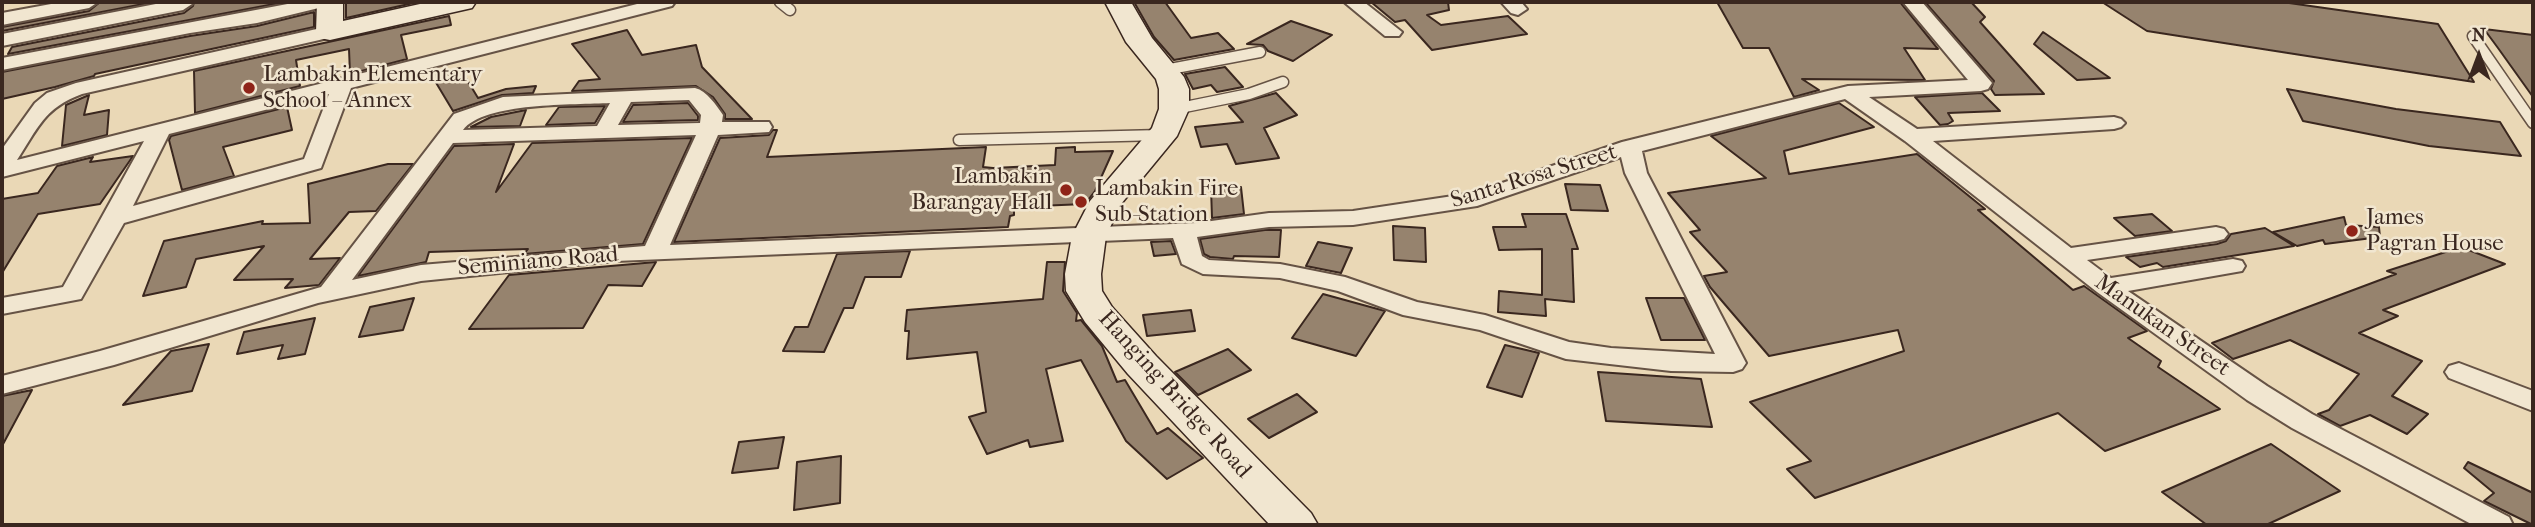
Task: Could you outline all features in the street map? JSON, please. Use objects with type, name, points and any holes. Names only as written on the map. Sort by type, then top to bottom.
[{"type":"street","points":[[2,19],[89,2]]},
{"type":"street","points":[[2,64],[190,27],[256,9],[321,2]]},
{"type":"street","points":[[330,2],[330,33]]},
{"type":"street","points":[[2,167],[42,107],[54,97],[76,89],[463,2]]},
{"type":"street","points":[[2,167],[160,131],[666,2]]},
{"type":"street","points":[[1118,2],[1140,42],[1166,70],[1174,89],[1168,122]]},
{"type":"street","points":[[1353,2],[1392,33]]},
{"type":"street","name":"Santa Rosa Street","points":[[1089,236],[1225,228],[1269,220],[1353,218],[1477,200],[1630,147],[1848,92],[1981,85],[1912,2]]},
{"type":"street","points":[[2,40],[183,3],[190,27]]},
{"type":"street","points":[[115,218],[313,163],[342,85]]},
{"type":"street","name":"Manukan Street","points":[[1848,92],[1913,136],[2106,287],[2257,393],[2302,421],[2498,525]]},
{"type":"street","points":[[329,293],[461,118],[503,103],[695,94],[712,115],[710,128],[654,253]]},
{"type":"street","points":[[605,130],[624,96]]},
{"type":"street","name":"Hanging Bridge Road","points":[[1168,122],[1105,201],[1089,236],[1083,274],[1084,291],[1098,314],[1151,374],[1296,525]]},
{"type":"street","points":[[1913,136],[2114,123]]},
{"type":"street","points":[[447,137],[761,127]]},
{"type":"street","points":[[2,306],[72,293],[160,131]]},
{"type":"street","points":[[1183,230],[1191,259],[1203,267],[1280,271],[1345,285],[1412,309],[1485,323],[1566,350],[1671,362],[1733,363],[1636,173],[1630,147]]},
{"type":"street","points":[[2066,256],[2216,234]]},
{"type":"street","name":"Seminiano Road","points":[[2,385],[105,359],[329,293],[421,273],[616,254],[1089,236]]},
{"type":"street","points":[[2106,287],[2233,266]]},
{"type":"street","points":[[2459,372],[2533,402]]},
{"type":"lane","points":[[780,2],[790,10]]},
{"type":"lane","points":[[2473,36],[2533,122]]},
{"type":"lane","points":[[1166,70],[1260,52]]},
{"type":"lane","points":[[959,141],[1168,122],[1283,82]]},
{"type":"building","points":[[100,2],[154,2],[2,31],[2,27],[89,11]]},
{"type":"building","points":[[194,2],[285,2],[8,54],[12,47],[184,13]]},
{"type":"building","points":[[346,2],[418,2],[346,18]]},
{"type":"building","points":[[1134,2],[1165,2],[1191,38],[1218,33],[1234,49],[1174,60],[1154,37]]},
{"type":"building","points":[[1371,2],[1448,2],[1449,10],[1427,15],[1441,25],[1508,16],[1527,34],[1432,50],[1405,20],[1395,22]]},
{"type":"building","points":[[1717,2],[1900,2],[1938,49],[1904,48],[1925,80],[1802,79],[1819,90],[1794,97],[1769,48],[1743,48]]},
{"type":"building","points":[[1925,2],[1971,2],[1985,17],[1980,22],[2044,94],[1995,95],[1991,89],[1994,81]]},
{"type":"building","points":[[2102,2],[2282,2],[2438,24],[2474,82],[2147,31]]},
{"type":"building","points":[[314,12],[314,27],[95,74],[55,87],[2,99],[2,72],[257,26]]},
{"type":"building","points":[[449,16],[451,25],[401,35],[407,59],[350,74],[349,49],[296,60],[300,86],[195,113],[194,71]]},
{"type":"building","points":[[1291,21],[1332,35],[1293,61],[1268,51],[1263,45],[1247,44]]},
{"type":"building","points":[[2484,29],[2533,35],[2533,97],[2498,48]]},
{"type":"building","points":[[627,30],[642,55],[696,45],[702,67],[752,119],[725,119],[725,114],[713,97],[696,86],[572,91],[579,81],[600,79],[572,44]]},
{"type":"building","points":[[2043,32],[2110,78],[2077,80],[2034,44]]},
{"type":"building","points":[[1225,67],[1243,87],[1217,92],[1211,85],[1193,89],[1185,74]]},
{"type":"building","points":[[460,68],[478,98],[506,89],[536,86],[533,93],[502,95],[453,111],[432,76]]},
{"type":"building","points":[[2287,89],[2396,109],[2500,122],[2521,156],[2429,146],[2303,121]]},
{"type":"building","points":[[1276,93],[1297,115],[1264,128],[1279,158],[1236,164],[1227,144],[1201,147],[1195,127],[1243,122],[1229,106]]},
{"type":"building","points":[[1982,93],[2000,111],[1948,113],[1953,121],[1940,125],[1915,97]]},
{"type":"building","points":[[89,95],[84,115],[109,110],[107,135],[62,146],[66,105]]},
{"type":"building","points":[[688,103],[698,120],[623,122],[633,105]]},
{"type":"building","points":[[1839,103],[1874,127],[1784,151],[1789,174],[1917,154],[1985,209],[1978,210],[2073,290],[2084,286],[2147,331],[2128,338],[2161,361],[2158,367],[2220,409],[2105,451],[2058,413],[1815,498],[1787,469],[1811,461],[1750,402],[1904,351],[1898,330],[1769,356],[1710,287],[1704,276],[1727,272],[1690,232],[1700,230],[1668,193],[1766,178],[1711,136]]},
{"type":"building","points":[[605,106],[595,123],[546,125],[559,107]]},
{"type":"building","points":[[287,107],[292,130],[223,147],[234,176],[182,190],[169,140],[171,136]]},
{"type":"building","points":[[526,110],[520,126],[471,127],[491,117]]},
{"type":"building","points":[[773,130],[777,130],[767,157],[986,147],[983,167],[993,168],[1055,165],[1056,148],[1075,147],[1075,152],[1113,151],[1095,191],[1085,204],[1014,207],[1014,215],[1010,216],[1008,227],[674,242],[720,138],[769,135]]},
{"type":"building","points":[[692,138],[643,244],[524,254],[528,249],[429,252],[426,262],[358,276],[454,146],[514,144],[496,192],[532,143]]},
{"type":"building","points":[[133,156],[100,204],[38,214],[2,273],[2,199],[38,193],[57,166],[93,157],[90,162]]},
{"type":"building","points":[[388,164],[413,164],[376,211],[349,212],[310,259],[340,258],[319,285],[285,288],[293,279],[234,280],[264,246],[196,259],[186,287],[143,296],[164,241],[263,221],[262,224],[310,223],[308,184]]},
{"type":"building","points":[[1565,184],[1600,185],[1608,211],[1571,210]]},
{"type":"building","points":[[1241,187],[1244,214],[1212,218],[1211,188]]},
{"type":"building","points":[[1522,214],[1566,214],[1578,249],[1572,249],[1574,302],[1545,299],[1546,316],[1498,312],[1499,291],[1542,295],[1542,249],[1499,250],[1493,227],[1526,227]]},
{"type":"building","points":[[2152,214],[2172,231],[2135,236],[2114,218]]},
{"type":"building","points":[[2344,217],[2346,225],[2379,227],[2380,237],[2325,244],[2323,240],[2297,246],[2273,232]]},
{"type":"building","points":[[1393,226],[1425,228],[1426,262],[1394,260]]},
{"type":"building","points":[[2265,228],[2294,246],[2163,267],[2157,263],[2140,267],[2126,257],[2217,244],[2226,241],[2231,234]]},
{"type":"building","points":[[1281,230],[1279,257],[1210,257],[1204,254],[1200,239]]},
{"type":"building","points":[[1171,241],[1176,254],[1154,256],[1151,242]]},
{"type":"building","points":[[1318,242],[1352,248],[1341,273],[1306,266]]},
{"type":"building","points":[[2461,247],[2505,264],[2383,310],[2398,316],[2359,333],[2422,361],[2392,396],[2428,414],[2407,434],[2370,415],[2340,426],[2318,414],[2329,410],[2359,374],[2290,340],[2233,359],[2212,343],[2396,274],[2387,271]]},
{"type":"building","points":[[910,251],[901,277],[865,277],[853,308],[844,308],[824,352],[783,351],[795,327],[808,327],[837,254]]},
{"type":"building","points":[[656,262],[642,286],[608,285],[583,328],[469,329],[509,275]]},
{"type":"building","points":[[1047,262],[1065,262],[1063,291],[1077,313],[1076,321],[1081,320],[1102,346],[1117,382],[1125,380],[1157,434],[1168,428],[1203,458],[1167,479],[1126,441],[1081,360],[1046,369],[1063,441],[1030,447],[1028,440],[987,454],[969,417],[986,412],[977,352],[907,359],[907,310],[1043,299]]},
{"type":"building","points":[[1323,294],[1385,311],[1356,356],[1292,338]]},
{"type":"building","points":[[414,298],[403,330],[359,337],[370,307]]},
{"type":"building","points":[[1646,298],[1684,298],[1705,340],[1661,340]]},
{"type":"building","points":[[1191,310],[1195,331],[1147,336],[1143,315]]},
{"type":"building","points":[[315,318],[305,354],[278,359],[283,345],[237,354],[244,332]]},
{"type":"building","points":[[209,344],[192,391],[123,405],[171,351]]},
{"type":"building","points":[[1505,345],[1539,353],[1522,397],[1487,387]]},
{"type":"building","points":[[1228,349],[1251,370],[1198,395],[1175,372]]},
{"type":"building","points":[[1598,372],[1701,379],[1712,427],[1606,421]]},
{"type":"building","points":[[32,390],[2,446],[2,396]]},
{"type":"building","points":[[1297,394],[1317,412],[1269,438],[1248,419]]},
{"type":"building","points":[[784,437],[778,468],[732,473],[739,442]]},
{"type":"building","points":[[2271,444],[2340,491],[2266,525],[2207,525],[2162,492]]},
{"type":"building","points":[[841,456],[840,503],[794,510],[797,462]]},
{"type":"building","points":[[2468,462],[2533,493],[2533,525],[2484,501],[2494,493],[2464,468]]},
{"type":"place","name":"Lambakin Elementary School – Annex","points":[[249,88]]},
{"type":"place","name":"Lambakin Barangay Hall","points":[[1066,190]]},
{"type":"place","name":"Lambakin Fire Sub-Station","points":[[1081,202]]},
{"type":"place","name":"James Pagran House","points":[[2352,231]]}]
